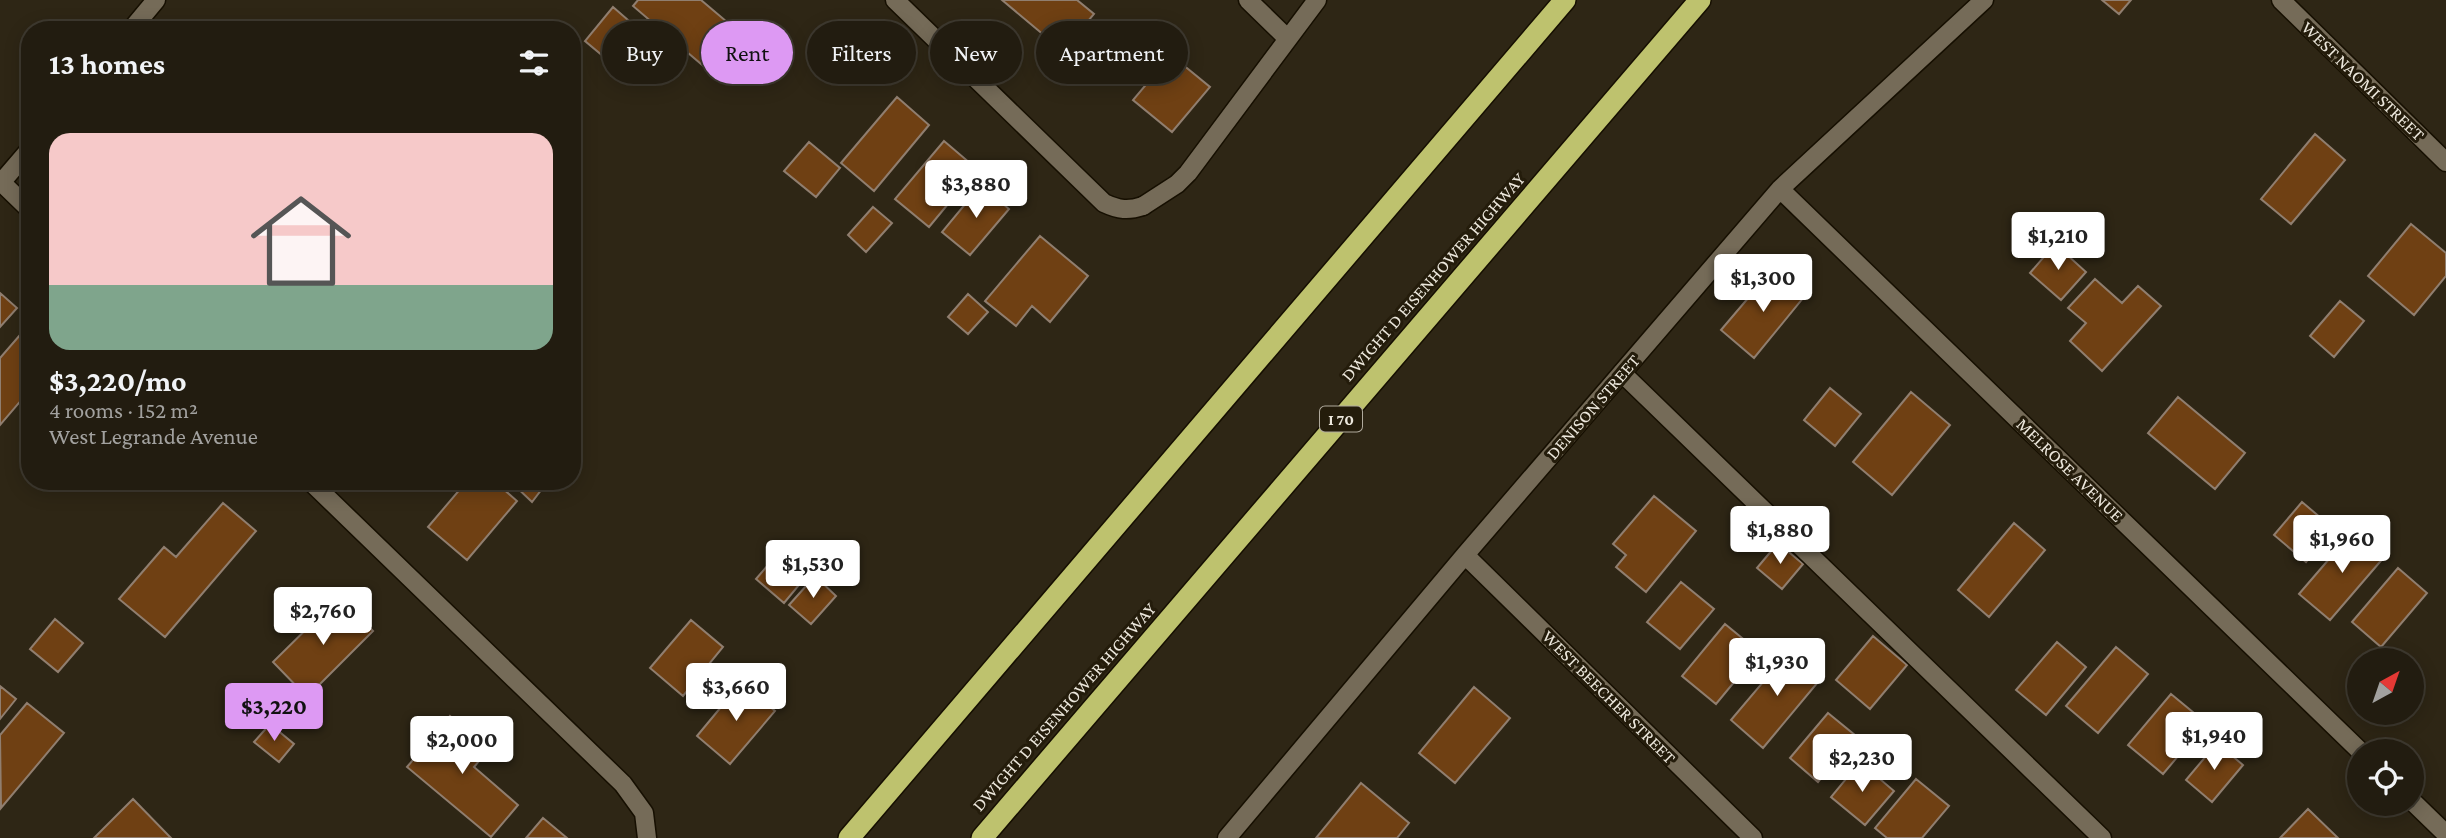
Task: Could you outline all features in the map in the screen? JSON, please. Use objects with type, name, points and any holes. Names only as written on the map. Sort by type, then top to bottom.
[{"type":"highway","points":[[849,838],[1565,0]]},
{"type":"highway","name":"DWIGHT D EISENHOWER HIGHWAY","points":[[982,838],[1700,0]]},
{"type":"street","points":[[138,21],[156,0]]},
{"type":"street","points":[[895,0],[1104,203],[1119,210],[1133,210],[1143,206],[1177,184],[1188,173],[1317,0]]},
{"type":"street","points":[[1248,0],[1288,39]]},
{"type":"street","name":"DENISON STREET","points":[[1227,838],[1465,555],[1780,190],[1984,0]]},
{"type":"street","name":"WEST NAOMI STREET","points":[[2281,0],[2446,162]]},
{"type":"street","points":[[21,160],[1,183],[21,202]]},
{"type":"street","name":"MELROSE AVENUE","points":[[1780,190],[2348,739]]},
{"type":"street","points":[[1622,373],[2102,838]]},
{"type":"street","points":[[319,490],[622,784],[644,813],[648,834]]},
{"type":"street","name":"WEST BEECHER STREET","points":[[1465,555],[1753,838]]},
{"type":"street","points":[[2424,813],[2446,834]]},
{"type":"building","points":[[638,0],[701,0],[726,21],[701,21],[701,64],[687,52],[687,21],[651,21],[633,6]]},
{"type":"building","points":[[1002,0],[1077,0],[1094,14],[1088,21],[1036,21],[1036,28]]},
{"type":"building","points":[[2102,0],[2131,0],[2119,14]]},
{"type":"building","points":[[613,7],[629,21],[602,21],[602,55],[585,41]]},
{"type":"building","points":[[1188,69],[1210,87],[1172,132],[1133,100],[1147,84],[1188,84]]},
{"type":"building","points":[[897,97],[929,125],[874,191],[841,163]]},
{"type":"building","points":[[2315,134],[2345,160],[2291,224],[2261,199]]},
{"type":"building","points":[[944,141],[977,169],[929,227],[895,199]]},
{"type":"building","points":[[809,142],[840,168],[816,197],[784,171]]},
{"type":"building","points":[[981,185],[1009,209],[970,255],[942,232]]},
{"type":"building","points":[[873,207],[892,223],[866,252],[848,235]]},
{"type":"building","points":[[2411,224],[2446,253],[2446,276],[2414,315],[2368,276]]},
{"type":"building","points":[[1040,236],[1088,276],[1050,322],[1032,306],[1016,326],[985,301]]},
{"type":"building","points":[[2055,244],[2086,272],[2061,300],[2030,273]]},
{"type":"building","points":[[1772,270],[1804,297],[1754,358],[1721,330]]},
{"type":"building","points":[[2095,279],[2122,303],[2138,286],[2161,306],[2102,371],[2070,341],[2086,323],[2068,308]]},
{"type":"building","points":[[0,293],[17,308],[0,327]]},
{"type":"building","points":[[968,294],[988,312],[968,334],[948,317]]},
{"type":"building","points":[[2340,301],[2364,321],[2334,357],[2310,336]]},
{"type":"building","points":[[21,336],[21,400],[0,425],[0,358]]},
{"type":"building","points":[[1830,388],[1861,414],[1835,446],[1804,420]]},
{"type":"building","points":[[1911,392],[1950,425],[1892,495],[1853,462]]},
{"type":"building","points":[[2178,397],[2245,453],[2215,489],[2148,433]]},
{"type":"building","points":[[459,490],[504,490],[517,501],[467,560],[428,527]]},
{"type":"building","points":[[519,490],[541,490],[532,502]]},
{"type":"building","points":[[1654,496],[1696,531],[1646,592],[1616,567],[1626,555],[1613,544]]},
{"type":"building","points":[[2302,502],[2334,529],[2306,562],[2274,535]]},
{"type":"building","points":[[223,503],[256,531],[165,637],[119,599],[164,547],[176,557]]},
{"type":"building","points":[[2014,523],[2045,550],[1989,617],[1958,590]]},
{"type":"building","points":[[2354,530],[2385,556],[2330,620],[2299,594]]},
{"type":"building","points":[[1778,543],[1803,564],[1782,589],[1757,568]]},
{"type":"building","points":[[781,550],[809,573],[784,603],[756,579]]},
{"type":"building","points":[[2398,568],[2427,593],[2381,647],[2352,622]]},
{"type":"building","points":[[815,576],[836,596],[811,624],[789,605]]},
{"type":"building","points":[[1681,582],[1714,609],[1680,649],[1647,622]]},
{"type":"building","points":[[339,597],[373,631],[307,697],[273,662]]},
{"type":"building","points":[[55,619],[83,643],[58,672],[30,649]]},
{"type":"building","points":[[691,620],[723,647],[683,696],[650,668]]},
{"type":"building","points":[[1725,624],[1759,652],[1716,704],[1682,676]]},
{"type":"building","points":[[1873,636],[1907,665],[1870,709],[1836,680]]},
{"type":"building","points":[[2057,642],[2086,667],[2046,715],[2016,690]]},
{"type":"building","points":[[2116,647],[2148,674],[2098,733],[2066,706]]},
{"type":"building","points":[[1791,649],[1823,676],[1763,748],[1731,720]]},
{"type":"building","points":[[741,683],[775,711],[730,764],[697,736]]},
{"type":"building","points":[[0,686],[16,699],[0,719]]},
{"type":"building","points":[[1474,687],[1510,718],[1455,783],[1419,753]]},
{"type":"building","points":[[2171,694],[2206,723],[2163,774],[2128,745]]},
{"type":"building","points":[[27,703],[64,733],[1,808],[0,735]]},
{"type":"building","points":[[1828,713],[1856,736],[1818,782],[1790,758]]},
{"type":"building","points":[[450,716],[489,749],[474,767],[518,805],[491,837],[407,767]]},
{"type":"building","points":[[270,724],[294,744],[279,762],[254,742]]},
{"type":"building","points":[[2217,743],[2243,765],[2212,802],[2186,780]]},
{"type":"building","points":[[1860,762],[1894,791],[1865,825],[1831,797]]},
{"type":"building","points":[[1916,779],[1949,806],[1922,838],[1887,838],[1875,828]]},
{"type":"building","points":[[1361,783],[1409,823],[1397,838],[1316,838]]},
{"type":"building","points":[[133,799],[171,838],[94,838]]},
{"type":"building","points":[[2308,809],[2338,838],[2280,838]]},
{"type":"building","points":[[543,818],[567,838],[526,838]]}]
